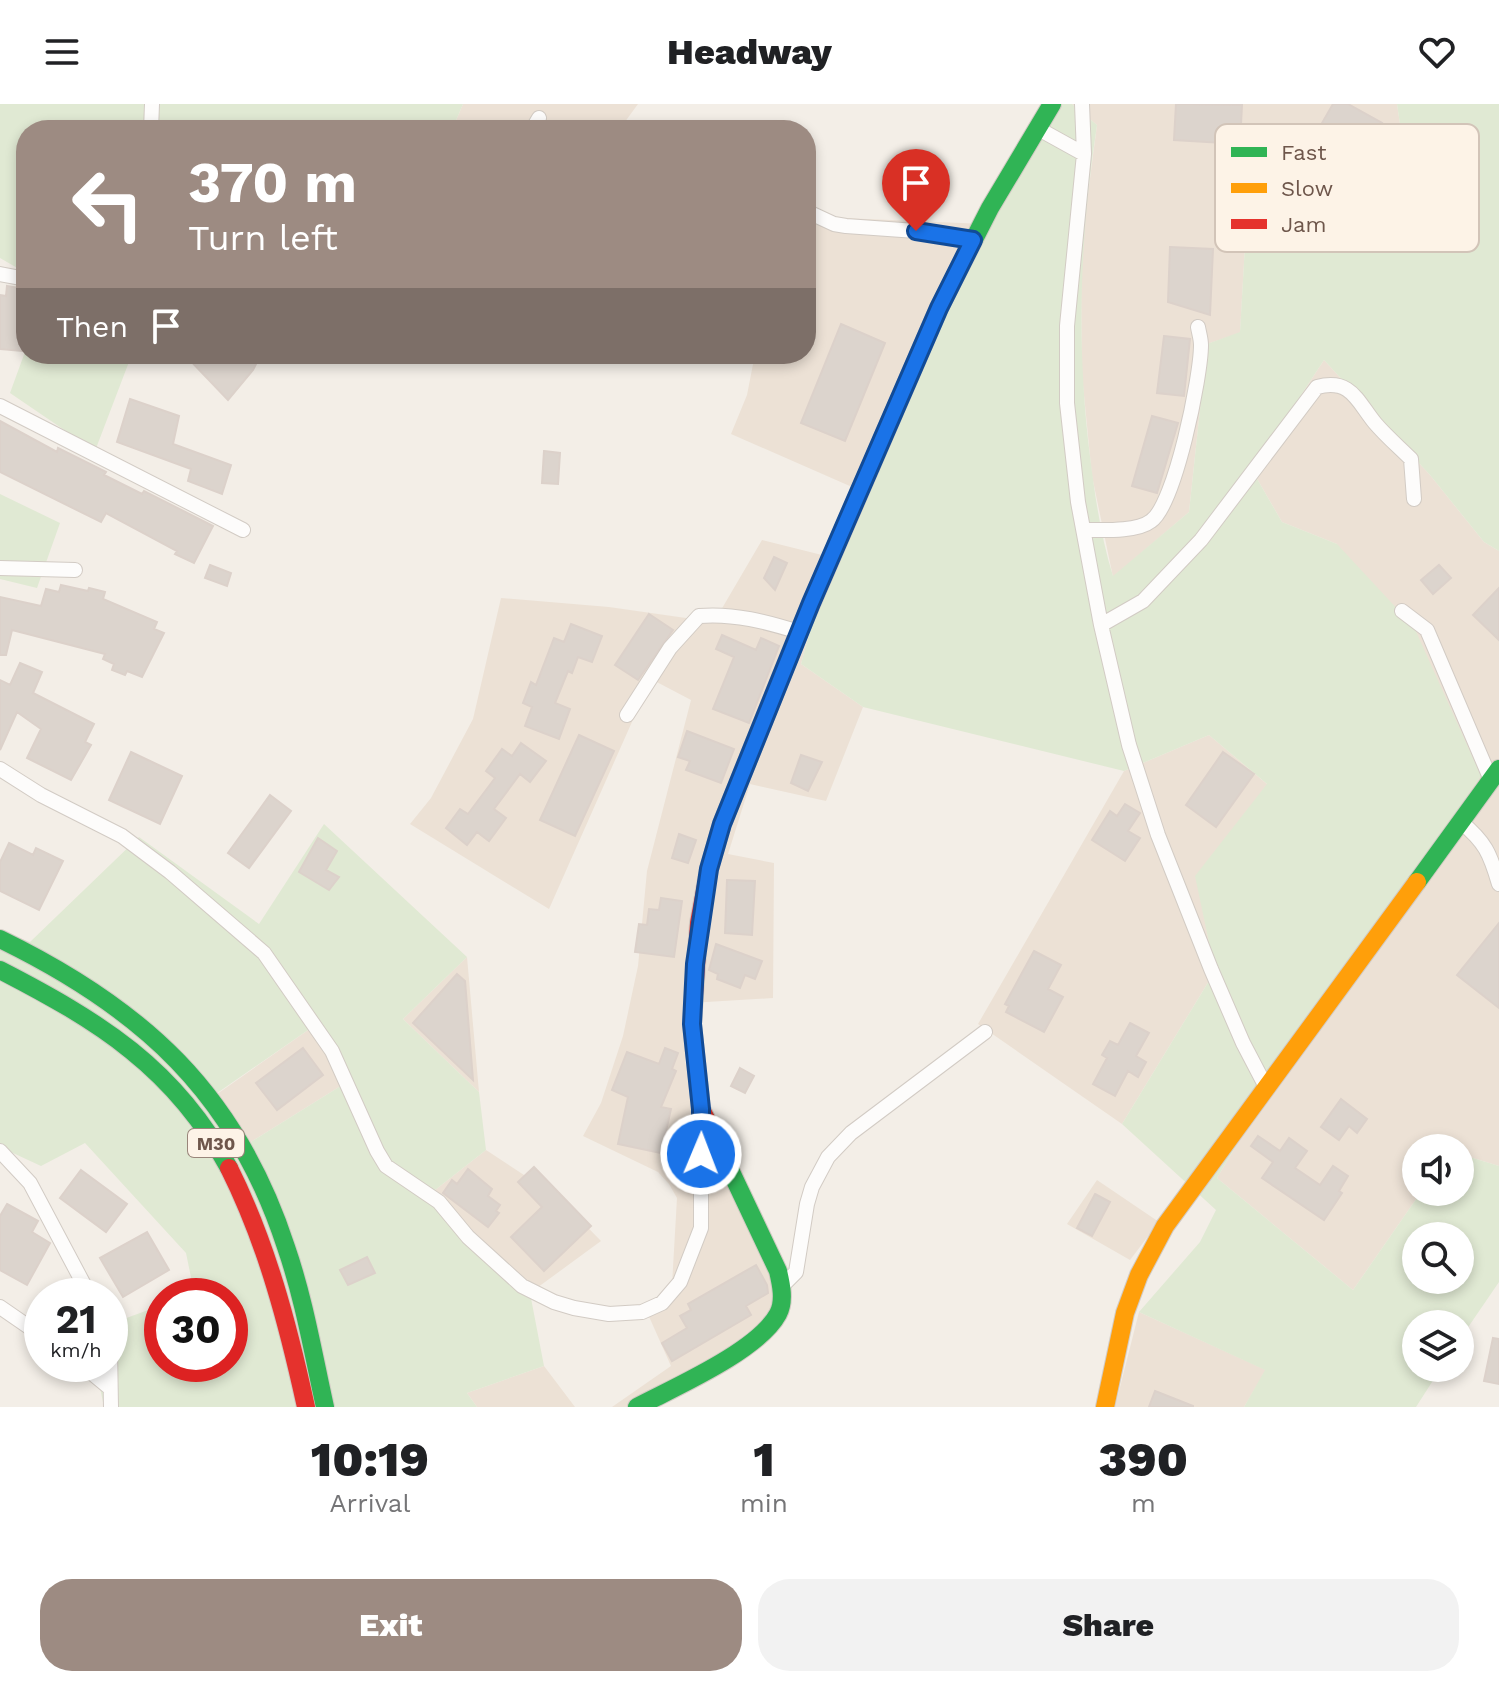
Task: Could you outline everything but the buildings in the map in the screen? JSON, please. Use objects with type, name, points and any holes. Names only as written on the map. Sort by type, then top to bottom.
[{"type":"main road","points":[[637,1407],[745,1346],[767,1329],[779,1312],[782,1286],[767,1244],[701,1109],[692,1024],[699,923],[709,869],[722,824],[799,632],[939,308],[973,240],[1052,104]]},
{"type":"main road","points":[[1105,1407],[1125,1313],[1139,1275],[1165,1226],[1495,774]]},
{"type":"main road","name":"M30","points":[[0,939],[78,977],[133,1017],[188,1072],[235,1133],[279,1226],[299,1293],[325,1407]]},
{"type":"main road","name":"M30","points":[[0,970],[84,1015],[126,1047],[168,1084],[212,1137],[255,1221],[280,1298],[306,1407]]},
{"type":"main road","points":[[288,1407],[298,1369]]},
{"type":"street","points":[[1082,104],[1084,154],[1067,326],[1067,403],[1078,502],[1101,625],[1129,745],[1158,835],[1224,999],[1266,1087]]},
{"type":"street","points":[[1037,128],[1084,154]]},
{"type":"street","points":[[816,216],[846,226],[916,231],[973,240]]},
{"type":"street","points":[[1084,530],[1121,529],[1151,522],[1166,503],[1188,428],[1201,346],[1198,327]]},
{"type":"street","points":[[1101,625],[1143,601],[1201,540],[1317,387],[1329,384],[1342,387],[1358,398],[1373,421],[1411,459],[1414,499]]},
{"type":"street","points":[[0,406],[243,530]]},
{"type":"street","points":[[0,568],[75,570]]},
{"type":"street","points":[[1402,611],[1427,630],[1495,774]]},
{"type":"street","points":[[627,715],[670,648],[699,616],[716,614],[749,619],[799,632]]},
{"type":"street","points":[[0,769],[41,795],[122,836],[170,872],[264,953],[332,1051],[386,1166],[439,1202],[468,1237],[522,1286],[554,1302],[609,1314],[642,1312],[662,1303],[680,1282],[701,1228],[701,1109]]},
{"type":"street","points":[[1461,822],[1480,838],[1492,858],[1499,884]]},
{"type":"street","points":[[782,1286],[796,1272],[807,1204],[828,1157],[851,1133],[985,1032]]},
{"type":"street","points":[[0,1151],[30,1183],[80,1278]]},
{"type":"street","points":[[0,1307],[24,1324]]},
{"type":"street","points":[[103,1382],[110,1388]]},
{"type":"street","points":[[110,1382],[111,1407]]},
{"type":"shaded area","points":[[463,104],[638,104],[626,120],[456,120]]},
{"type":"shaded area","points":[[1072,104],[1397,104],[1400,124],[1215,124],[1215,252],[1245,252],[1240,333],[1207,344],[1189,512],[1113,577],[1092,476],[1082,375],[1084,224],[1097,125]]},
{"type":"shaded area","points":[[819,217],[985,224],[868,494],[731,434],[747,395],[753,364],[816,364],[816,223]]},
{"type":"shaded area","points":[[1324,360],[1430,475],[1484,542],[1499,551],[1499,1166],[1474,1158],[1474,1134],[1402,1134],[1402,1206],[1411,1206],[1353,1290],[1217,1178],[1282,1068],[1337,544],[1282,522],[1252,470]]},
{"type":"shaded area","points":[[762,540],[830,557],[801,664],[863,707],[826,801],[750,784],[728,854],[774,863],[773,998],[690,1003],[685,1060],[692,1100],[767,1238],[774,1312],[653,1407],[612,1407],[671,1366],[647,1312],[672,1285],[677,1198],[658,1172],[583,1136],[601,1103],[623,1036],[638,966],[647,871],[691,700],[651,679],[549,909],[410,824],[431,798],[473,719],[501,598],[609,607],[714,622]]},
{"type":"shaded area","points":[[1209,735],[1268,785],[1196,876],[1215,971],[1122,1124],[978,1024],[1124,771]]},
{"type":"shaded area","points":[[467,957],[479,1092],[403,1019]]},
{"type":"shaded area","points":[[311,1028],[347,1082],[241,1148],[210,1099]]},
{"type":"shaded area","points":[[486,1150],[559,1198],[601,1241],[530,1293],[430,1194]]},
{"type":"shaded area","points":[[1097,1180],[1159,1222],[1130,1260],[1067,1224]]},
{"type":"shaded area","points":[[1139,1312],[1266,1370],[1244,1407],[1115,1407]]},
{"type":"shaded area","points":[[544,1366],[575,1407],[477,1407],[467,1393]]},
{"type":"green space","points":[[0,104],[463,104],[456,120],[16,120],[16,267],[0,258]]},
{"type":"green space","points":[[1049,104],[1072,104],[1097,125],[1084,249],[1083,372],[1094,486],[1113,576],[1189,512],[1207,344],[1240,332],[1245,252],[1479,252],[1479,124],[1400,124],[1397,104],[1499,104],[1499,551],[1484,542],[1430,475],[1324,360],[1252,470],[1282,522],[1337,544],[1414,627],[1481,776],[1282,1068],[1217,1178],[1353,1290],[1411,1206],[1474,1206],[1474,1158],[1499,1166],[1499,1282],[1474,1319],[1474,1310],[1402,1310],[1402,1382],[1432,1382],[1416,1407],[1244,1407],[1265,1370],[1139,1312],[1200,1242],[1216,1210],[1122,1124],[1215,971],[1195,876],[1267,784],[1209,735],[1124,771],[863,707],[801,664],[830,557],[985,224]]},
{"type":"green space","points":[[21,364],[128,364],[95,451],[10,393]]},
{"type":"green space","points":[[0,494],[60,523],[37,588],[0,579]]},
{"type":"green space","points":[[324,824],[467,957],[403,1019],[479,1092],[486,1150],[430,1194],[530,1293],[544,1366],[467,1393],[477,1407],[104,1407],[99,1382],[128,1382],[128,1317],[144,1312],[144,1382],[248,1382],[248,1278],[191,1278],[186,1253],[85,1143],[41,1166],[0,1147],[0,931],[30,942],[139,837],[259,924]],"holes":[[[311,1028],[347,1082],[241,1148],[210,1098]]]},
{"type":"traffic: fast","points":[[870,468],[939,308],[990,208],[1052,104]]},
{"type":"traffic: fast","points":[[1417,882],[1499,769]]},
{"type":"traffic: fast","points":[[0,939],[98,995],[140,1026],[178,1061],[211,1100],[240,1144],[265,1192],[286,1247],[303,1306],[325,1407]]},
{"type":"traffic: fast","points":[[0,970],[102,1029],[159,1075],[208,1133],[229,1168]]},
{"type":"traffic: fast","points":[[637,1407],[735,1354],[768,1328],[780,1309],[782,1292],[778,1271],[706,1119]]},
{"type":"traffic: slow","points":[[1105,1407],[1125,1313],[1139,1275],[1165,1226],[1417,882]]},
{"type":"traffic: jam","points":[[706,1119],[701,1109],[692,1024],[699,923],[709,869],[722,824],[799,632],[870,468]]},
{"type":"traffic: jam","points":[[229,1168],[255,1226],[275,1285],[306,1407]]},
{"type":"route","points":[[701,1154],[701,1109],[692,1024],[695,964],[709,869],[722,824],[811,603],[939,308],[973,240],[916,231]]}]
